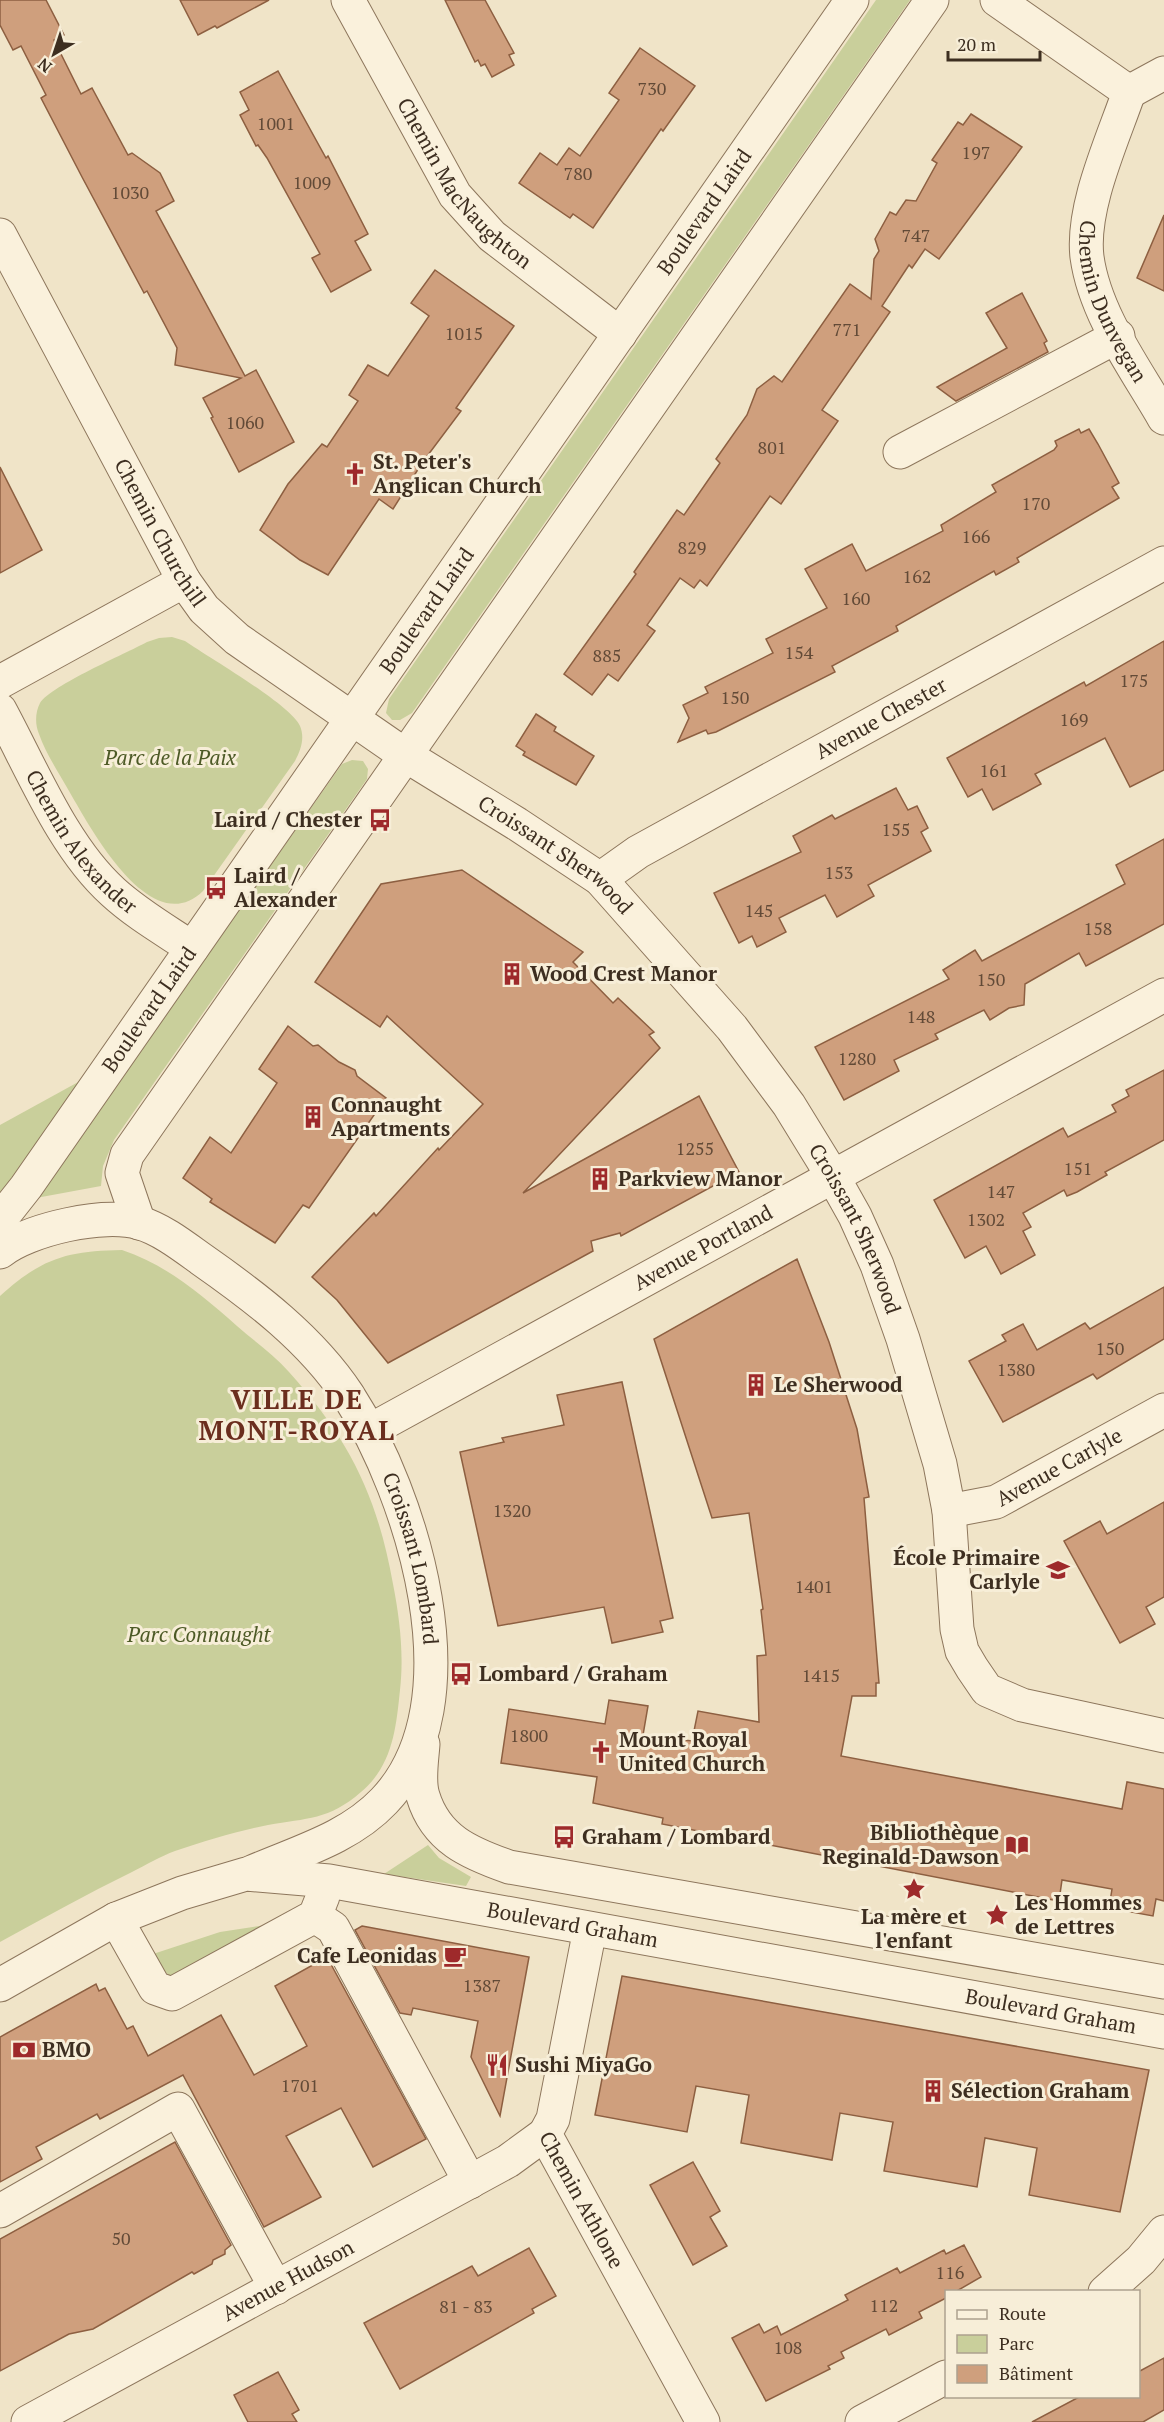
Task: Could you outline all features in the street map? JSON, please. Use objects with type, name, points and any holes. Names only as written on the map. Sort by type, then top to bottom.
[{"type":"street","name":"Chemin MacNaughton","points":[[348,0],[460,202],[492,236],[620,334]]},
{"type":"street","name":"Boulevard Laird","points":[[0,1220],[852,0]]},
{"type":"street","points":[[139,1222],[122,1173],[126,1155],[932,0]]},
{"type":"street","points":[[997,0],[1129,92],[1164,72]]},
{"type":"street","name":"Chemin Dunvegan","points":[[1129,92],[1090,214],[1087,256],[1100,302],[1164,418]]},
{"type":"street","name":"Chemin Churchill","points":[[0,235],[184,581],[219,625],[405,755]]},
{"type":"street","points":[[900,452],[1118,336]]},
{"type":"street","name":"Avenue Chester","points":[[600,879],[638,852],[1164,563]]},
{"type":"street","points":[[0,682],[184,581]]},
{"type":"street","name":"Chemin Alexander","points":[[0,710],[63,826],[98,877],[138,912],[192,948]]},
{"type":"street","name":"Croissant Sherwood","points":[[405,755],[517,824],[600,879],[732,1028],[789,1105],[855,1216],[877,1265],[903,1339],[940,1464],[949,1511],[957,1629],[962,1651],[987,1690],[1022,1705],[1056,1714],[1164,1736]]},
{"type":"street","name":"Avenue Portland","points":[[369,1431],[1164,995]]},
{"type":"street","name":"Croissant Lombard","points":[[0,1252],[41,1232],[86,1220],[139,1222],[181,1245],[256,1298],[317,1356],[346,1393],[369,1431],[393,1484],[411,1540],[430,1625],[432,1663],[423,1733],[401,1778],[386,1800],[368,1817],[345,1833],[246,1874]]},
{"type":"street","name":"Avenue Carlyle","points":[[949,1511],[996,1502],[1164,1410]]},
{"type":"street","points":[[423,1733],[422,1794],[439,1829],[458,1846],[509,1867],[1164,1982]]},
{"type":"street","name":"Boulevard Graham","points":[[0,1985],[116,1919],[182,1893],[246,1874],[329,1881],[1164,2032]]},
{"type":"street","points":[[116,1919],[154,1988],[172,1994],[315,1916],[329,1881]]},
{"type":"street","points":[[315,1916],[333,1928],[470,2182]]},
{"type":"street","name":"Chemin Athlone","points":[[590,1929],[553,2119],[545,2134],[703,2422]]},
{"type":"street","points":[[0,2211],[178,2109],[276,2288]]},
{"type":"street","name":"Avenue Hudson","points":[[28,2422],[508,2161],[545,2134]]},
{"type":"street","points":[[1107,2290],[1142,2260],[1164,2232]]},
{"type":"street","points":[[862,2422],[945,2378]]},
{"type":"green space","points":[[876,0],[910,0],[412,713],[400,720],[392,720],[386,713],[389,699]]},
{"type":"green space","name":"Parc de la Paix","points":[[172,637],[185,641],[266,694],[293,717],[300,726],[302,735],[301,748],[295,761],[203,891],[183,903],[163,902],[143,891],[124,874],[91,829],[45,749],[36,722],[40,703],[59,688],[147,642]]},
{"type":"green space","points":[[352,760],[363,761],[368,769],[367,779],[114,1140],[103,1166],[101,1186],[36,1198],[342,764]]},
{"type":"green space","points":[[111,1064],[0,1220],[0,1125]]},
{"type":"green space","name":"Parc Connaught","points":[[122,1250],[169,1272],[211,1303],[270,1354],[310,1397],[344,1445],[369,1495],[386,1552],[395,1597],[401,1637],[402,1664],[397,1718],[391,1745],[380,1770],[361,1792],[338,1808],[306,1819],[233,1833],[170,1853],[82,1897],[0,1942],[0,1296],[29,1273],[56,1259],[86,1252]]},
{"type":"green space","points":[[428,1845],[439,1858],[471,1877],[466,1886],[384,1874]]},
{"type":"green space","points":[[273,1924],[171,1977],[161,1968],[153,1954],[220,1932]]},
{"type":"building","points":[[0,0],[46,0],[64,35],[54,40],[81,94],[92,88],[128,155],[132,153],[160,173],[174,201],[156,211],[245,376],[256,370],[294,442],[239,472],[203,398],[241,378],[175,365],[177,348],[147,291],[144,293],[41,98],[46,95],[21,46],[13,50],[0,25]]},
{"type":"building","points":[[180,0],[269,0],[217,28],[215,26],[198,35]]},
{"type":"building","points":[[445,0],[485,0],[514,53],[509,55],[514,65],[492,77],[485,64],[481,66],[478,60],[475,62]]},
{"type":"building","points":[[640,48],[695,86],[663,131],[661,129],[593,228],[573,214],[570,218],[519,183],[540,153],[557,165],[569,148],[580,156],[619,100],[609,93]]},
{"type":"building","points":[[278,71],[326,158],[328,156],[368,234],[355,241],[371,270],[331,292],[312,258],[320,254],[267,158],[258,145],[256,146],[240,115],[249,110],[240,92]]},
{"type":"building","points":[[971,114],[1022,147],[939,259],[925,249],[912,268],[909,265],[882,306],[890,312],[822,410],[838,421],[781,504],[770,496],[707,586],[700,580],[694,588],[680,578],[647,625],[655,631],[618,681],[608,674],[592,695],[564,674],[636,574],[634,572],[677,510],[684,515],[720,463],[716,459],[747,415],[757,389],[774,376],[782,382],[850,284],[871,299],[874,259],[879,251],[875,239],[890,212],[896,215],[906,200],[916,201],[937,163],[932,160],[958,122],[963,125]]},
{"type":"building","points":[[1164,215],[1164,291],[1137,278]]},
{"type":"building","name":"St. Peter's Anglican Church","points":[[435,270],[514,326],[456,408],[461,411],[422,463],[393,509],[379,499],[328,575],[300,560],[260,530],[288,484],[322,444],[327,447],[358,401],[349,395],[368,365],[388,376],[429,316],[411,303]]},
{"type":"building","points":[[1022,293],[1047,341],[1044,343],[1048,352],[956,401],[937,387],[1007,348],[986,313]]},
{"type":"building","points":[[1079,429],[1081,433],[1089,429],[1098,444],[1119,483],[1112,487],[1119,498],[1017,558],[1019,562],[996,575],[994,571],[896,626],[898,631],[832,666],[835,672],[716,732],[708,734],[706,730],[678,742],[689,718],[683,705],[708,693],[705,687],[773,653],[766,639],[827,608],[805,569],[852,544],[866,571],[943,531],[941,525],[996,492],[992,485],[1054,450],[1057,446],[1055,441]]},
{"type":"building","points":[[0,467],[42,550],[0,573]]},
{"type":"building","points":[[1164,641],[1164,770],[1130,787],[1105,738],[1035,774],[1041,784],[993,810],[982,789],[968,797],[947,758],[1084,682],[1086,686]]},
{"type":"building","points":[[536,714],[556,727],[554,731],[594,756],[576,785],[523,755],[525,752],[516,746]]},
{"type":"building","points":[[896,788],[908,810],[917,806],[928,828],[921,832],[931,851],[868,885],[874,896],[837,917],[825,895],[779,918],[786,932],[757,947],[752,936],[739,943],[714,893],[801,852],[793,836],[832,815],[835,819]]},
{"type":"building","points":[[1164,839],[1164,924],[1086,966],[1079,953],[1025,984],[1024,1005],[1009,1008],[990,1020],[984,1010],[935,1034],[938,1039],[894,1060],[899,1071],[844,1100],[815,1047],[949,979],[943,970],[975,950],[982,961],[1125,884],[1116,865]]},
{"type":"building","points":[[462,870],[583,952],[573,962],[613,1003],[618,998],[654,1032],[649,1035],[660,1048],[523,1193],[699,1096],[739,1172],[621,1236],[620,1233],[591,1241],[593,1251],[388,1363],[337,1300],[312,1277],[374,1213],[376,1216],[438,1148],[439,1150],[483,1104],[387,1016],[380,1027],[315,982],[381,884]]},
{"type":"building","name":"Connaught Apartments","points":[[288,1026],[313,1046],[318,1045],[339,1062],[355,1070],[357,1076],[386,1098],[309,1208],[303,1205],[275,1243],[210,1202],[212,1199],[183,1178],[210,1137],[231,1153],[277,1083],[259,1069]]},
{"type":"building","points":[[1164,1070],[1164,1140],[1105,1172],[1107,1175],[1077,1192],[1067,1196],[1064,1190],[1023,1213],[1031,1227],[1023,1231],[1035,1255],[1001,1274],[986,1246],[965,1258],[934,1200],[1063,1128],[1068,1137],[1116,1112],[1112,1105],[1129,1096],[1126,1090]]},
{"type":"building","points":[[797,1259],[829,1342],[857,1429],[869,1497],[864,1498],[879,1683],[876,1683],[876,1696],[852,1696],[841,1756],[1122,1809],[1127,1782],[1164,1789],[1164,1901],[1156,1899],[1153,1916],[1109,1908],[1112,1889],[1062,1880],[1059,1901],[662,1824],[663,1818],[593,1803],[597,1777],[501,1763],[509,1709],[605,1724],[609,1700],[648,1706],[643,1735],[692,1741],[698,1711],[759,1722],[757,1656],[766,1655],[761,1610],[763,1609],[749,1513],[712,1518],[654,1339]]},
{"type":"building","points":[[1164,1287],[1164,1339],[1097,1379],[1093,1374],[1003,1422],[969,1361],[1006,1341],[1002,1335],[1023,1324],[1037,1350],[1085,1323],[1090,1329]]},
{"type":"building","points":[[622,1382],[673,1618],[660,1621],[663,1632],[612,1643],[604,1607],[498,1626],[460,1452],[504,1442],[502,1438],[564,1425],[557,1395]]},
{"type":"building","name":"École Primaire Carlyle","points":[[1164,1502],[1164,1597],[1146,1607],[1155,1624],[1120,1643],[1064,1541],[1100,1521],[1107,1534]]},
{"type":"building","points":[[362,1926],[529,1957],[500,2116],[471,2057],[478,2021],[413,2008],[411,2015],[400,2013],[355,1930]]},
{"type":"building","points":[[327,1957],[426,2139],[373,2167],[341,2108],[286,2136],[321,2197],[264,2227],[183,2075],[100,2119],[97,2114],[36,2147],[42,2159],[0,2182],[0,2037],[96,1984],[99,1991],[105,1988],[127,2029],[133,2026],[148,2056],[221,2015],[254,2075],[307,2046],[275,1986]]},
{"type":"building","name":"Sélection Graham","points":[[622,1976],[1149,2070],[1120,2212],[1029,2195],[1037,2148],[985,2138],[977,2187],[884,2171],[893,2122],[840,2113],[832,2160],[741,2143],[749,2095],[696,2086],[687,2132],[595,2115]]},
{"type":"building","points":[[175,2142],[231,2245],[225,2250],[225,2254],[213,2260],[212,2264],[194,2274],[192,2272],[93,2329],[69,2334],[0,2371],[0,2239]]},
{"type":"building","points":[[693,2162],[720,2211],[710,2217],[727,2246],[693,2265],[650,2185]]},
{"type":"building","points":[[964,2245],[981,2277],[958,2290],[945,2290],[945,2299],[919,2312],[922,2318],[889,2335],[886,2329],[841,2352],[844,2358],[828,2366],[830,2369],[766,2401],[732,2338],[759,2324],[764,2333],[777,2326],[781,2335],[848,2300],[845,2295],[897,2268],[900,2273],[944,2250],[946,2254]]},
{"type":"building","points":[[529,2248],[556,2296],[532,2309],[534,2313],[400,2389],[364,2323],[472,2266],[478,2276]]},
{"type":"building","points":[[1164,2358],[1164,2410],[1143,2422],[1032,2422],[1077,2398],[1140,2398],[1140,2371]]},
{"type":"building","points":[[278,2372],[299,2410],[292,2414],[297,2422],[248,2422],[234,2395]]},
{"type":"place","name":"St. Peter's Anglican Church","points":[[355,474]]},
{"type":"place","name":"Laird / Chester","points":[[380,820]]},
{"type":"place","name":"Laird / Alexander","points":[[216,888]]},
{"type":"place","name":"Wood Crest Manor","points":[[512,974]]},
{"type":"place","name":"Connaught Apartments","points":[[313,1117]]},
{"type":"place","name":"Parkview Manor","points":[[600,1179]]},
{"type":"place","name":"Le Sherwood","points":[[756,1385]]},
{"type":"place","name":"École Primaire Carlyle","points":[[1058,1570]]},
{"type":"place","name":"Lombard / Graham","points":[[461,1674]]},
{"type":"place","name":"Mount Royal United Church","points":[[601,1752]]},
{"type":"place","name":"Graham / Lombard","points":[[564,1837]]},
{"type":"place","name":"Bibliothèque Reginald-Dawson","points":[[1017,1845]]},
{"type":"place","name":"La mère et l'enfant","points":[[914,1889]]},
{"type":"place","name":"Les Hommes de Lettres","points":[[997,1915]]},
{"type":"place","name":"Cafe Leonidas","points":[[455,1956]]},
{"type":"place","name":"BMO","points":[[24,2050]]},
{"type":"place","name":"Sushi MiyaGo","points":[[497,2065]]},
{"type":"place","name":"Sélection Graham","points":[[933,2091]]},
{"type":"district","name":"VILLE DE MONT-ROYAL","points":[[297,1416]]}]
